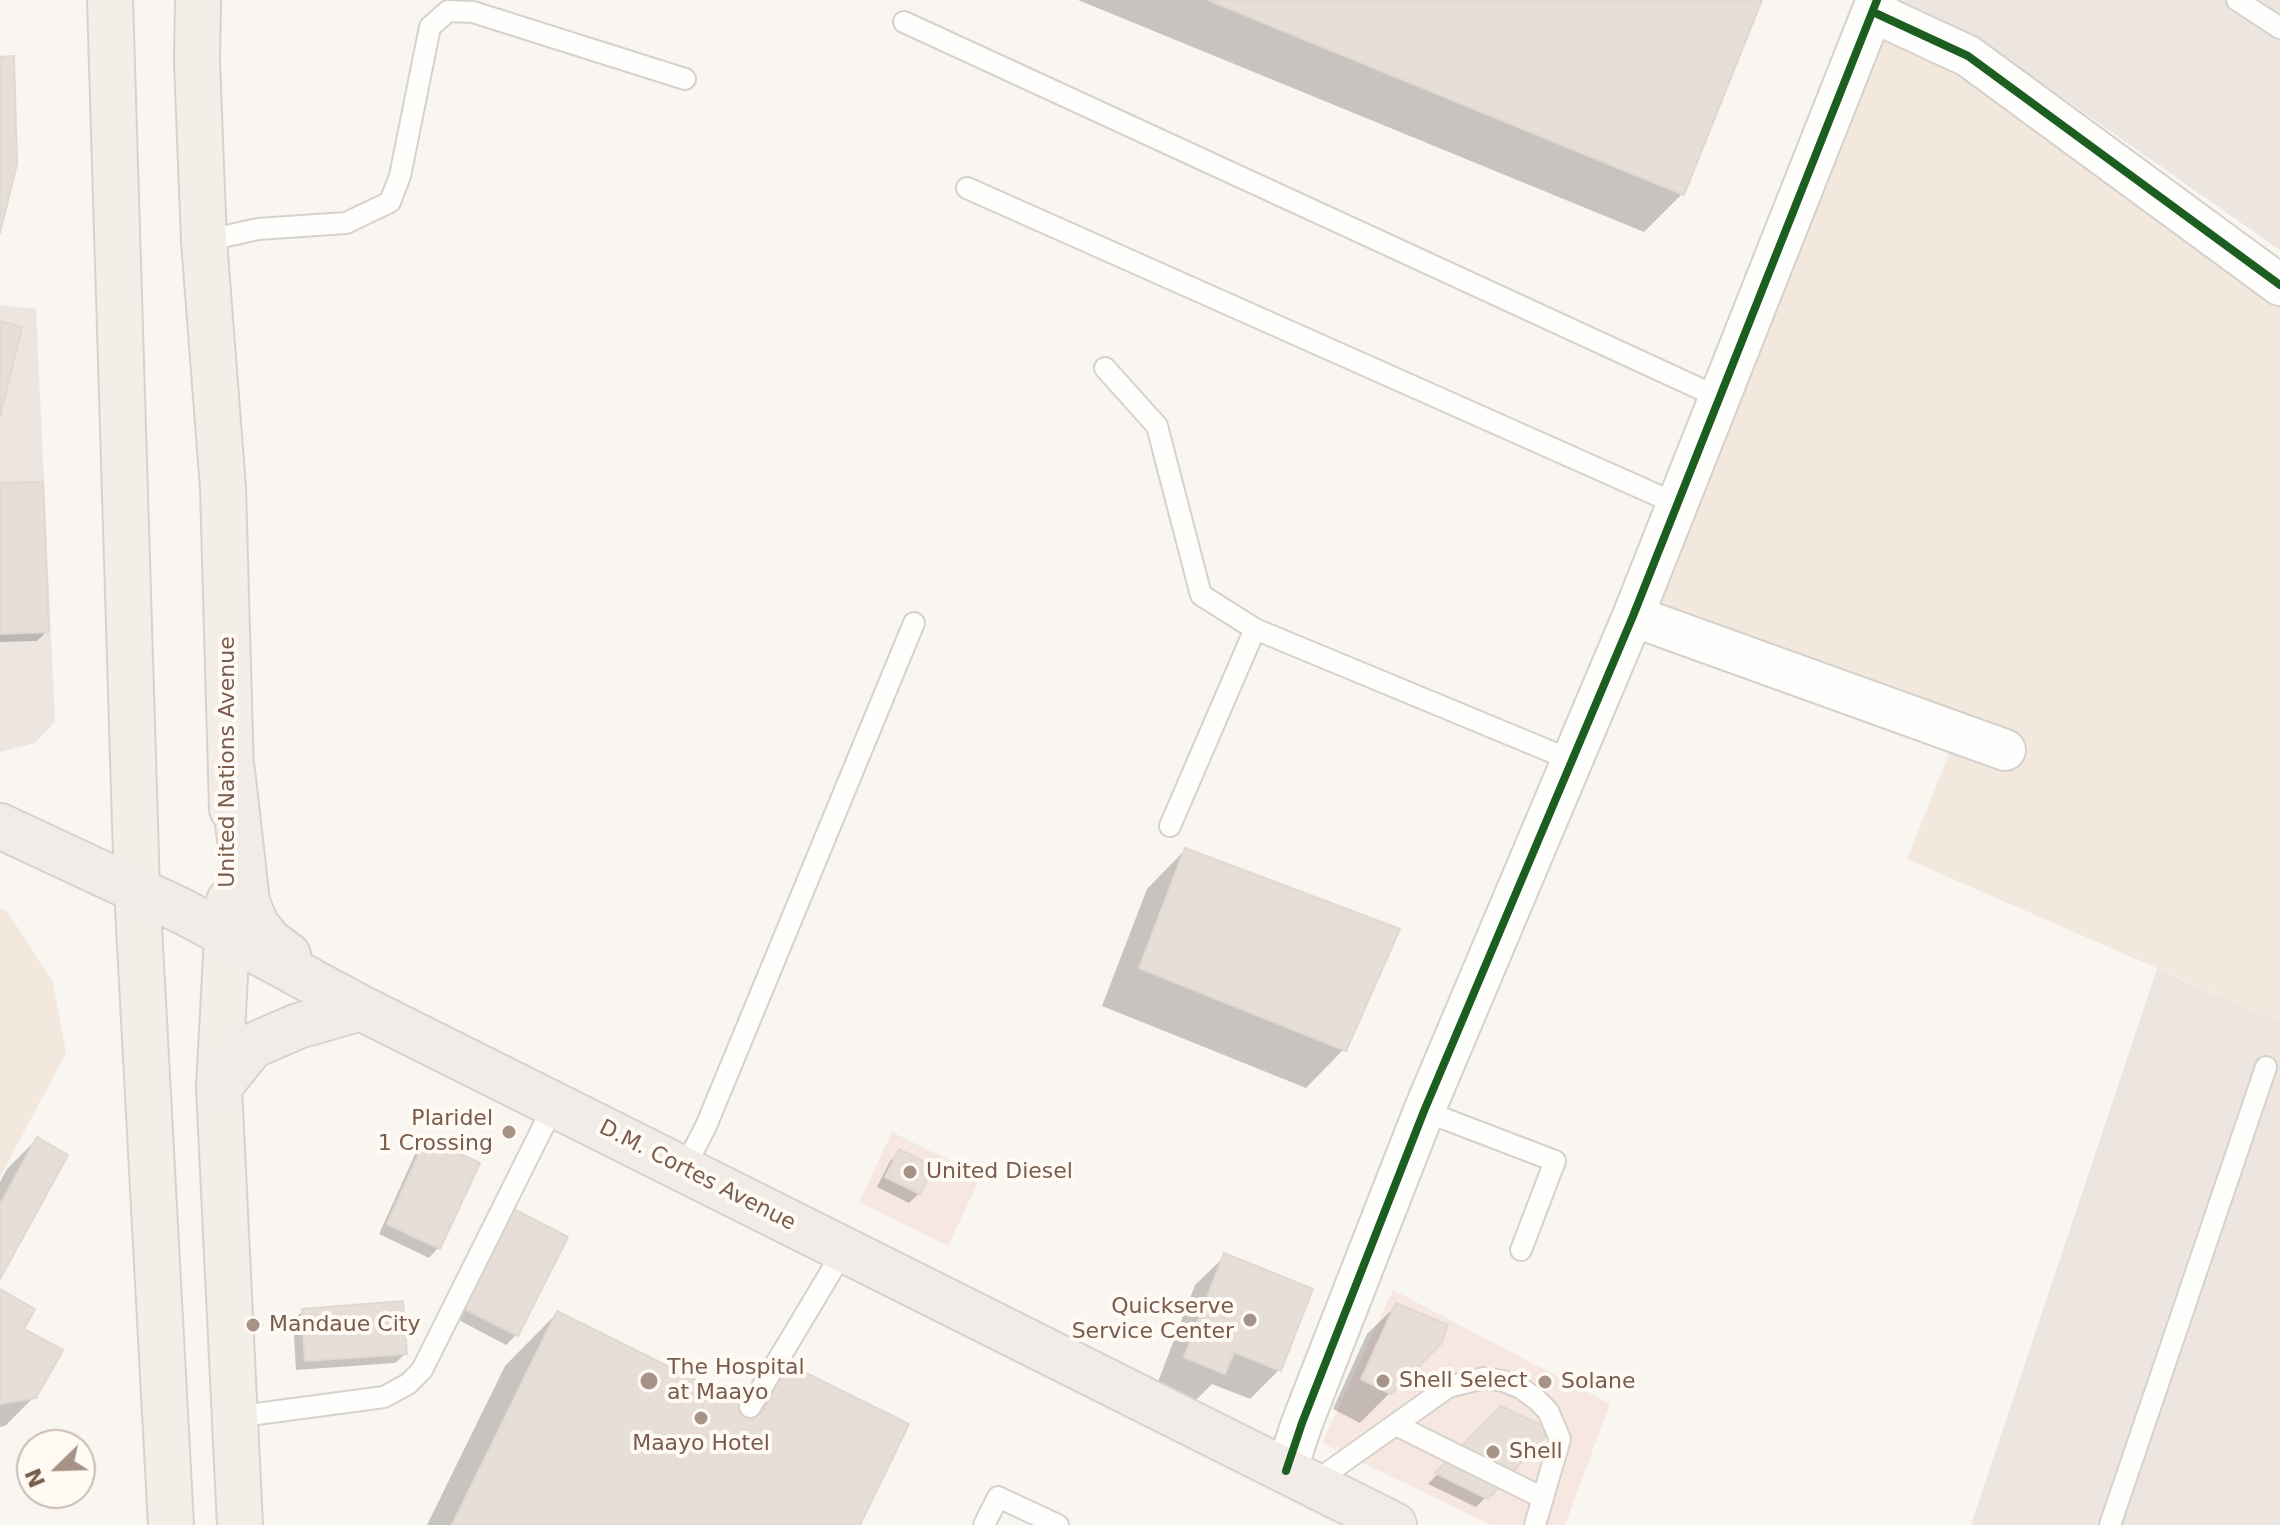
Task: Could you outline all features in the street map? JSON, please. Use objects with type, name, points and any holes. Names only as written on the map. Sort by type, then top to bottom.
[{"type":"highway","points":[[232,770],[247,902],[256,925],[270,942],[361,1008]]},
{"type":"highway","name":"D.M. Cortes Avenue","points":[[0,826],[227,934],[361,1008],[1394,1525]]},
{"type":"highway","points":[[219,1087],[252,1046],[298,1026],[361,1008]]},
{"type":"main road","points":[[110,0],[137,889],[171,1525]]},
{"type":"main road","name":"United Nations Avenue","points":[[198,0],[197,62],[204,241],[223,488],[232,770],[231,859],[219,1087],[240,1525]]},
{"type":"street","points":[[1299,1477],[1302,1423],[1424,1111],[1633,616],[1875,6],[1968,56],[2280,285]]},
{"type":"street","points":[[1633,616],[2005,750]]},
{"type":"lane","points":[[2237,0],[2280,28]]},
{"type":"lane","points":[[204,241],[258,229],[346,223],[390,202],[400,176],[430,27],[448,11],[473,12],[685,79]]},
{"type":"lane","points":[[904,22],[1720,398]]},
{"type":"lane","points":[[967,188],[1677,504]]},
{"type":"lane","points":[[1105,368],[1157,426],[1201,595],[1255,629],[1571,760]]},
{"type":"lane","points":[[684,1169],[712,1112],[914,623]]},
{"type":"lane","points":[[1170,826],[1255,629]]},
{"type":"lane","points":[[2110,1525],[2266,1067]]},
{"type":"lane","points":[[234,1417],[384,1397],[408,1384],[422,1370],[554,1105]]},
{"type":"lane","points":[[1424,1111],[1555,1161],[1521,1250]]},
{"type":"lane","points":[[750,1407],[844,1250]]},
{"type":"lane","points":[[1299,1477],[1396,1425],[1448,1387],[1484,1378],[1503,1381],[1521,1388],[1548,1411],[1560,1439],[1535,1525]]},
{"type":"lane","points":[[1396,1425],[1543,1498]]},
{"type":"lane","points":[[984,1525],[998,1497],[1058,1525]]},
{"type":"shaded area","points":[[1890,0],[2280,0],[2280,250],[1979,39]]},
{"type":"shaded area","points":[[1882,34],[1962,68],[2280,305],[2280,1022],[1907,859],[1956,735],[1643,637]]},
{"type":"shaded area","points":[[0,305],[36,309],[55,722],[35,743],[0,752]]},
{"type":"shaded area","points":[[0,908],[7,911],[53,982],[66,1053],[0,1177]]},
{"type":"shaded area","points":[[2157,969],[2280,1022],[2280,1525],[1971,1525]]},
{"type":"shaded area","points":[[892,1132],[981,1176],[948,1246],[859,1202]]},
{"type":"shaded area","points":[[1393,1290],[1610,1404],[1565,1525],[1491,1525],[1322,1443]]},
{"type":"building","points":[[1208,0],[1762,0],[1684,195]]},
{"type":"building","points":[[14,56],[17,164],[0,233],[0,57]]},
{"type":"building","points":[[0,321],[22,327],[0,417]]},
{"type":"building","points":[[43,482],[49,632],[0,634],[0,483]]},
{"type":"building","points":[[1185,848],[1400,929],[1346,1051],[1139,968]]},
{"type":"building","points":[[37,1137],[68,1155],[0,1279],[0,1204]]},
{"type":"building","points":[[426,1138],[480,1163],[440,1249],[387,1224]]},
{"type":"building","name":"United Diesel","points":[[899,1149],[934,1167],[920,1194],[885,1177]]},
{"type":"building","points":[[514,1209],[568,1237],[518,1336],[463,1308]]},
{"type":"building","name":"Quickserve Service Center","points":[[1224,1253],[1313,1289],[1281,1371],[1234,1352],[1225,1374],[1184,1357]]},
{"type":"building","points":[[0,1289],[35,1309],[24,1329],[63,1350],[36,1398],[0,1404]]},
{"type":"building","points":[[403,1301],[407,1354],[305,1361],[302,1309]]},
{"type":"building","points":[[1396,1303],[1448,1325],[1441,1344],[1391,1394],[1361,1379]]},
{"type":"building","name":"Maayo Hotel","points":[[557,1311],[762,1413],[786,1363],[909,1424],[860,1525],[452,1525]]},
{"type":"building","name":"Shell","points":[[1501,1406],[1551,1430],[1488,1499],[1435,1473]]},
{"type":"cycle path","points":[[1286,1471],[1424,1111],[1633,616],[1877,0]]},
{"type":"cycle path","points":[[1873,12],[1968,56],[2280,285]]},
{"type":"place","name":"Plaridel 1 Crossing","points":[[509,1132]]},
{"type":"place","name":"United Diesel","points":[[910,1172]]},
{"type":"place","name":"Quickserve Service Center","points":[[1250,1320]]},
{"type":"place","name":"Mandaue City","points":[[253,1325]]},
{"type":"place","name":"The Hospital at Maayo","points":[[649,1381]]},
{"type":"place","name":"Shell Select","points":[[1383,1381]]},
{"type":"place","name":"Solane","points":[[1545,1382]]},
{"type":"place","name":"Maayo Hotel","points":[[701,1418]]},
{"type":"place","name":"Shell","points":[[1493,1452]]}]
